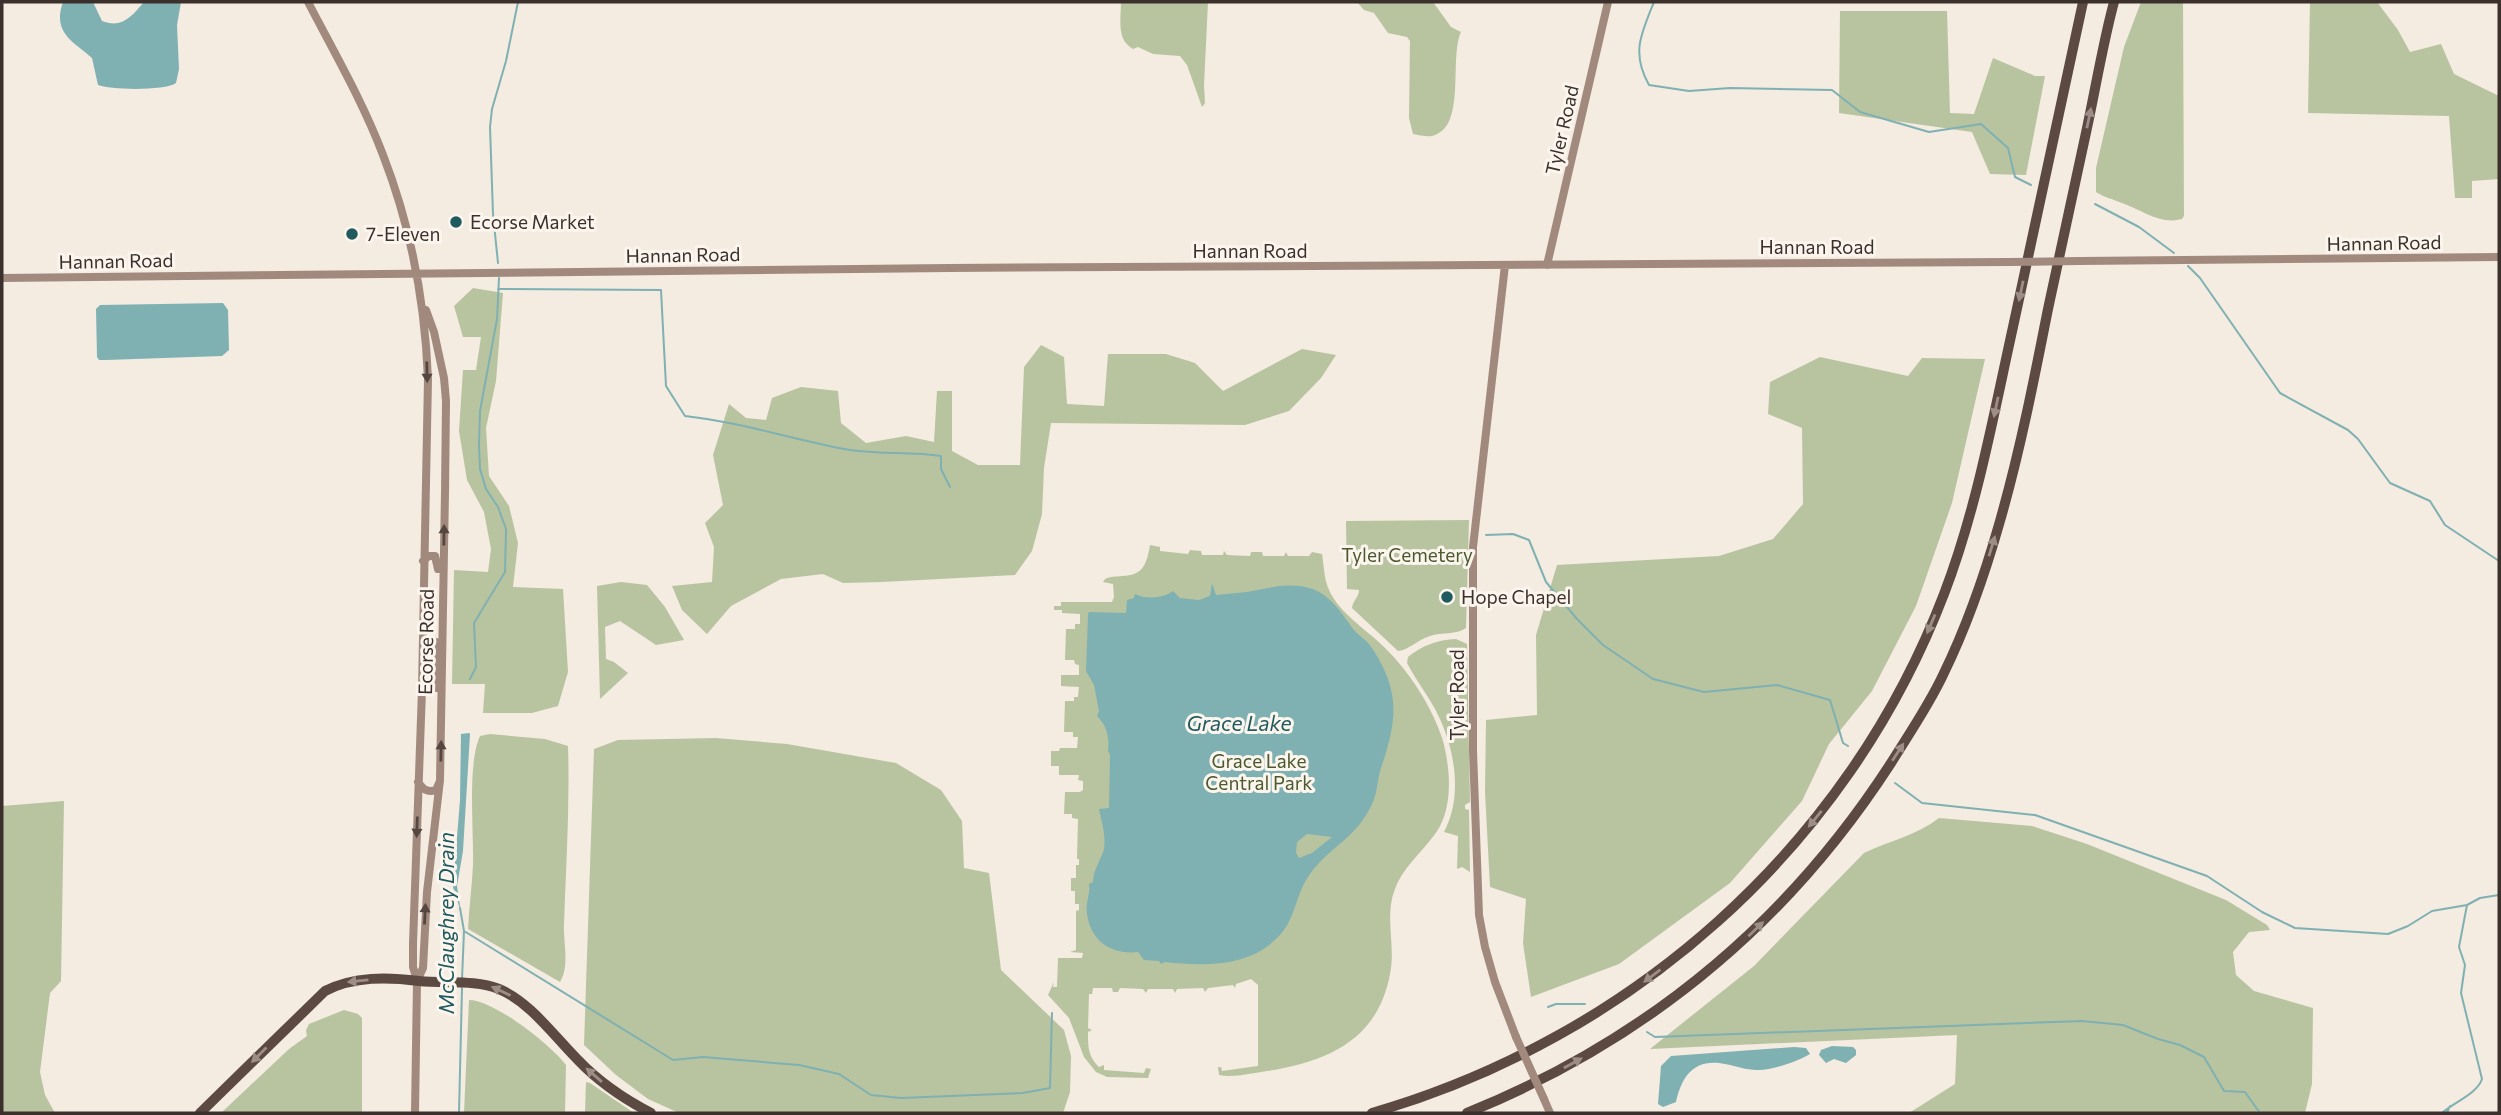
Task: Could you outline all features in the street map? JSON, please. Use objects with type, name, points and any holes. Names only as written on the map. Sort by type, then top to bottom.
[{"type":"highway","points":[[1372,1113],[1430,1095],[1486,1073],[1574,1028],[1639,986],[1710,930],[1773,869],[1827,804],[1871,740],[1925,640],[1944,595],[1968,523],[2083,2]]},
{"type":"highway","points":[[1467,1113],[1552,1074],[1596,1050],[1661,1007],[1732,951],[1783,902],[1831,848],[1879,781],[1925,707],[1942,677],[1964,627],[2000,521],[2031,393],[2115,2]]},
{"type":"highway","points":[[200,1113],[325,991],[341,983],[359,979],[467,983],[497,988],[516,999],[594,1076],[616,1093],[651,1113]]},
{"type":"street","name":"Ecorse Road","points":[[308,2],[383,153],[398,197],[423,304],[427,354],[413,944],[413,967],[417,981],[415,1113]]},
{"type":"street","name":"Tyler Road","points":[[1547,265],[1608,2]]},
{"type":"street","name":"Hannan Road","points":[[2,278],[2499,257]]},
{"type":"street","name":"Tyler Road","points":[[1505,265],[1474,534],[1473,751],[1479,915],[1495,982],[1550,1113]]},
{"type":"street","name":"Ecorse Road","points":[[417,981],[423,968],[427,892],[440,780],[446,401],[434,332],[423,304]]},
{"type":"street","points":[[426,424],[433,419],[441,422],[441,469],[445,477]]},
{"type":"street","points":[[424,561],[432,556],[438,560],[435,678],[440,701]]},
{"type":"street","points":[[418,782],[425,790],[433,791],[440,780]]},
{"type":"green space","points":[[1121,2],[1208,2],[1205,103],[1202,107],[1187,65],[1180,56],[1153,54],[1138,47],[1133,49],[1124,40]]},
{"type":"green space","points":[[1357,2],[1433,2],[1451,27],[1461,32],[1456,58],[1454,104],[1445,128],[1435,135],[1413,134],[1409,118],[1410,41],[1407,37],[1388,33],[1374,13],[1364,10]]},
{"type":"green space","points":[[2141,2],[2183,2],[2182,219],[2166,220],[2151,216],[2096,192],[2096,168],[2124,47]]},
{"type":"green space","points":[[2310,2],[2377,2],[2398,30],[2410,52],[2441,44],[2454,74],[2499,96],[2499,179],[2472,181],[2472,198],[2455,198],[2449,116],[2308,113]]},
{"type":"green space","points":[[1840,11],[1947,11],[1950,113],[1974,114],[1993,58],[2035,76],[2045,76],[2026,175],[1990,174],[1972,132],[1839,113]]},
{"type":"green space","points":[[473,288],[503,293],[496,381],[486,428],[489,476],[509,506],[518,543],[513,587],[563,589],[568,672],[558,706],[532,713],[483,713],[485,684],[452,684],[454,570],[488,572],[491,549],[484,512],[467,480],[459,431],[463,370],[476,370],[481,337],[463,337],[454,306]]},
{"type":"green space","points":[[1041,345],[1064,357],[1067,404],[1104,406],[1108,354],[1166,354],[1195,363],[1223,391],[1302,349],[1336,355],[1321,378],[1289,411],[1245,425],[1051,423],[1044,468],[1042,514],[1032,551],[1015,575],[843,583],[823,574],[781,579],[731,606],[707,634],[682,610],[672,586],[712,582],[714,547],[705,523],[723,505],[713,455],[729,404],[746,418],[766,420],[772,398],[801,387],[838,391],[841,423],[866,443],[906,436],[934,442],[937,391],[952,391],[952,451],[978,465],[1020,465],[1024,367]]},
{"type":"green space","points":[[1820,357],[1908,376],[1922,358],[1985,359],[1952,503],[1916,606],[1872,691],[1829,744],[1802,801],[1730,883],[1619,964],[1531,997],[1523,943],[1526,899],[1490,887],[1485,792],[1486,720],[1537,715],[1536,635],[1557,565],[1719,556],[1773,539],[1803,504],[1802,428],[1768,414],[1770,382]]},
{"type":"green space","name":"Tyler Cemetery","points":[[1469,520],[1466,628],[1458,632],[1430,636],[1398,651],[1352,608],[1359,590],[1347,589],[1346,521]]},
{"type":"green space","name":"Grace Lake","points":[[1150,545],[1160,547],[1160,551],[1188,554],[1190,550],[1201,551],[1202,555],[1223,555],[1224,551],[1227,555],[1250,556],[1251,552],[1262,552],[1263,556],[1284,556],[1286,552],[1288,556],[1309,556],[1312,552],[1322,554],[1326,581],[1334,599],[1346,614],[1384,647],[1402,667],[1427,703],[1439,728],[1448,766],[1447,804],[1439,828],[1406,869],[1395,889],[1390,910],[1390,974],[1384,997],[1362,1031],[1329,1054],[1310,1061],[1243,1075],[1219,1075],[1218,1067],[1221,1067],[1222,1071],[1258,1066],[1258,985],[1251,979],[1236,984],[1235,988],[1233,985],[1208,988],[1205,992],[1203,988],[1177,989],[1175,993],[1173,989],[1148,989],[1146,993],[1143,989],[1120,988],[1118,992],[1113,992],[1112,988],[1093,988],[1092,994],[1089,994],[1088,1028],[1092,1030],[1088,1032],[1088,1037],[1089,1051],[1093,1059],[1099,1067],[1104,1065],[1104,1070],[1144,1073],[1146,1068],[1151,1069],[1148,1078],[1107,1077],[1096,1072],[1084,1057],[1069,1018],[1048,995],[1054,982],[1053,987],[1057,987],[1058,958],[1082,958],[1083,953],[1070,952],[1076,950],[1076,911],[1079,910],[1079,904],[1075,904],[1075,891],[1071,891],[1071,878],[1076,878],[1076,865],[1079,865],[1078,819],[1072,818],[1072,814],[1064,814],[1065,792],[1080,792],[1083,790],[1083,781],[1078,780],[1079,775],[1059,775],[1059,766],[1051,766],[1051,751],[1077,748],[1078,737],[1073,737],[1073,732],[1064,732],[1065,701],[1074,701],[1074,697],[1078,697],[1079,687],[1061,686],[1061,675],[1079,675],[1079,665],[1075,664],[1074,660],[1065,660],[1066,629],[1075,629],[1075,624],[1080,624],[1080,614],[1062,613],[1062,610],[1054,610],[1054,606],[1061,606],[1061,602],[1112,602],[1113,584],[1103,582],[1105,579],[1140,571],[1146,562]]},
{"type":"green space","points":[[621,582],[647,585],[665,607],[684,640],[656,645],[620,621],[605,627],[606,659],[628,673],[600,699],[597,586]]},
{"type":"green space","points":[[1456,639],[1467,644],[1470,802],[1465,805],[1465,809],[1469,810],[1470,872],[1462,867],[1457,869],[1458,836],[1444,832],[1450,818],[1455,789],[1449,743],[1434,708],[1407,663],[1408,657],[1425,646]]},
{"type":"green space","points":[[490,734],[545,739],[568,746],[565,969],[560,982],[468,929],[473,865],[474,763],[480,736]]},
{"type":"green space","points":[[716,738],[787,744],[896,763],[941,790],[962,821],[964,868],[989,873],[1001,970],[1064,1030],[1071,1056],[1070,1092],[1063,1113],[679,1113],[648,1099],[616,1075],[584,1045],[594,749],[618,740]]},
{"type":"green space","points":[[64,801],[61,981],[50,993],[40,1072],[45,1095],[55,1113],[2,1113],[2,806]]},
{"type":"green space","points":[[1939,818],[2032,826],[2087,844],[2226,900],[2267,925],[2270,930],[2249,932],[2233,952],[2236,975],[2254,991],[2313,1008],[2312,1084],[2305,1113],[1909,1113],[1955,1084],[1957,1035],[1650,1049],[1754,966],[1864,853],[1912,833]]},
{"type":"green space","points":[[469,1000],[493,1007],[507,1015],[559,1056],[566,1065],[565,1113],[464,1113]]},
{"type":"green space","points":[[344,1010],[362,1018],[362,1113],[221,1113],[289,1049],[307,1036],[309,1024]]},
{"type":"green space","points":[[586,1082],[590,1083],[634,1113],[585,1113]]},
{"type":"water","points":[[63,2],[93,2],[102,21],[115,23],[126,20],[144,2],[181,2],[177,25],[179,69],[176,83],[137,89],[98,85],[92,58],[62,29],[60,13]]},
{"type":"water","points":[[223,303],[228,310],[229,350],[222,356],[106,360],[99,360],[97,357],[96,309],[100,305]]},
{"type":"water","name":"Grace Lake","points":[[1212,583],[1216,595],[1286,586],[1301,586],[1323,594],[1370,645],[1381,664],[1392,693],[1393,721],[1375,795],[1366,816],[1310,874],[1286,927],[1275,940],[1262,950],[1232,961],[1215,964],[1161,964],[1159,961],[1144,960],[1138,952],[1111,949],[1098,939],[1089,924],[1089,884],[1093,882],[1104,849],[1099,809],[1109,808],[1110,754],[1107,732],[1097,716],[1099,711],[1094,685],[1086,671],[1088,614],[1126,613],[1127,600],[1134,598],[1135,594],[1155,597],[1173,591],[1180,598],[1199,600],[1210,596]],"holes":[[[1307,834],[1332,837],[1312,853],[1299,858],[1296,853],[1297,842]]]},
{"type":"water","points":[[469,733],[463,851],[457,886],[461,912],[453,887],[460,800],[461,734]]},
{"type":"water","points":[[1832,1046],[1853,1047],[1856,1055],[1846,1063],[1834,1059],[1826,1063],[1819,1055],[1821,1050]]},
{"type":"water","points":[[1806,1048],[1810,1054],[1799,1060],[1763,1070],[1715,1063],[1698,1066],[1686,1077],[1676,1102],[1663,1107],[1658,1104],[1661,1066],[1671,1056]]},
{"type":"waterway","name":"McClaughrey Drain","points":[[498,263],[493,214],[490,127],[518,2]]},
{"type":"waterway","points":[[1654,2],[1642,34],[1639,53],[1649,85],[1689,91],[1730,88],[1832,90],[1860,112],[1929,132],[1981,124],[2008,148],[2015,177],[2031,185]]},
{"type":"waterway","points":[[2095,204],[2139,227],[2174,253]]},
{"type":"waterway","points":[[2188,266],[2200,278],[2280,393],[2348,430],[2358,439],[2390,483],[2430,501],[2445,525],[2499,561]]},
{"type":"waterway","name":"McClaughrey Drain","points":[[470,679],[476,667],[474,623],[505,572],[506,529],[498,507],[486,489],[480,469],[479,445],[480,411],[497,319],[499,278]]},
{"type":"waterway","points":[[498,289],[661,290],[666,386],[685,416],[725,422],[844,449],[941,456],[941,469],[950,487]]},
{"type":"waterway","points":[[1486,535],[1513,534],[1529,540],[1546,582],[1577,619],[1603,645],[1653,679],[1704,692],[1777,685],[1830,700],[1843,743],[1848,746]]},
{"type":"waterway","points":[[1895,783],[1922,803],[2035,815],[2207,876],[2262,912],[2295,928],[2388,934],[2408,926],[2432,911],[2467,905],[2480,898],[2499,895]]},
{"type":"waterway","points":[[2442,1113],[2470,1093],[2482,1079],[2461,993],[2465,965],[2459,947],[2467,905]]},
{"type":"waterway","name":"McClaughrey Drain","points":[[460,908],[464,931],[462,979]]},
{"type":"waterway","points":[[464,931],[673,1060],[703,1057],[799,1065],[839,1074],[871,1095],[901,1098],[1023,1093],[1050,1088],[1052,1013]]},
{"type":"waterway","name":"McClaughrey Drain","points":[[459,1113],[462,988]]},
{"type":"waterway","points":[[1548,1007],[1556,1004],[1585,1004]]},
{"type":"waterway","points":[[1647,1032],[1655,1037],[2082,1021],[2123,1025],[2180,1045],[2204,1057],[2224,1091],[2245,1092],[2260,1113]]},
{"type":"waterway","points":[[2447,1113],[2450,1106]]},
{"type":"place","name":"Ecorse Market","points":[[456,222]]},
{"type":"place","name":"7-Eleven","points":[[352,234]]},
{"type":"place","name":"Hope Chapel","points":[[1447,597]]},
{"type":"park label","name":"Grace Lake Central Park","points":[[1259,772]]}]
